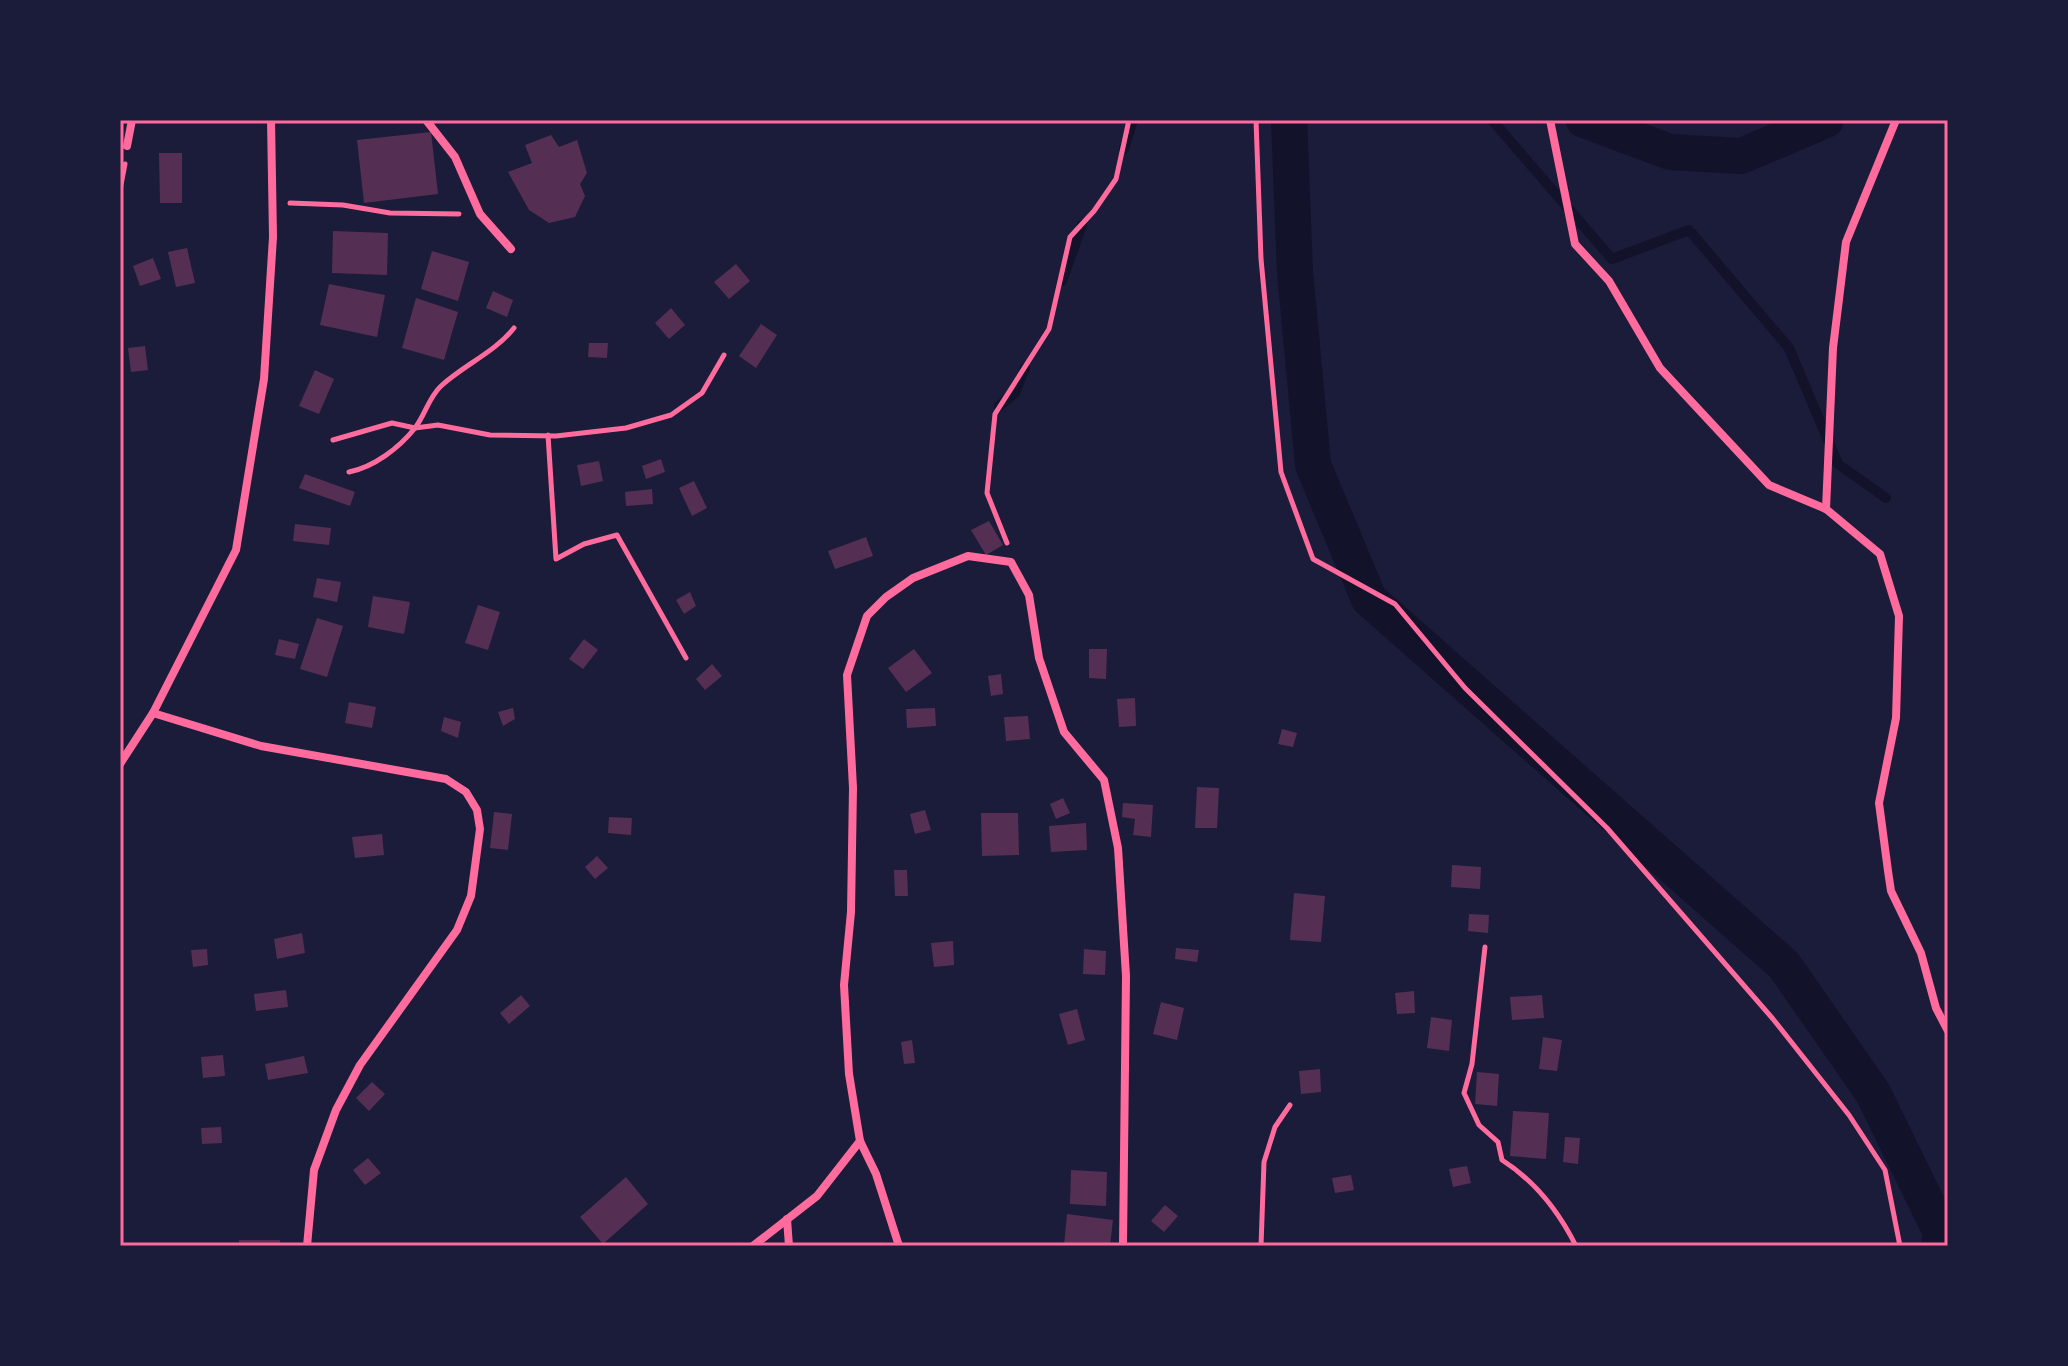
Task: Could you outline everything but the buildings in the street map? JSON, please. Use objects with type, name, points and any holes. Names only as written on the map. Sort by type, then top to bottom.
[{"type":"street","points":[[127,146],[132,120]]},
{"type":"street","points":[[120,764],[153,713],[236,550],[264,379],[273,237],[271,120]]},
{"type":"street","points":[[426,120],[455,157],[480,214],[511,249]]},
{"type":"street","points":[[1550,120],[1575,244],[1609,281],[1660,368],[1769,485],[1826,509],[1880,554],[1899,616],[1896,718],[1879,803],[1891,891],[1921,953],[1936,1008],[1948,1031]]},
{"type":"street","points":[[1826,509],[1833,348],[1846,242],[1896,120]]},
{"type":"street","points":[[899,1246],[876,1174],[860,1141],[849,1074],[844,985],[851,912],[853,788],[847,675],[867,616],[886,597],[913,578],[968,556],[1011,562],[1029,595],[1039,658],[1064,732],[1104,780],[1118,848],[1126,976],[1123,1246]]},
{"type":"street","points":[[153,713],[261,746],[446,779],[466,792],[477,810],[480,829],[471,896],[457,930],[360,1065],[336,1110],[314,1170],[307,1246]]},
{"type":"street","points":[[753,1246],[817,1196],[860,1141]]},
{"type":"street","points":[[787,1219],[789,1246]]},
{"type":"path","points":[[1011,562],[1005,534],[987,493],[995,414],[1049,329],[1070,237],[1094,211],[1116,179],[1129,120]]},
{"type":"path","points":[[1256,120],[1261,259],[1281,472],[1313,559],[1395,604],[1465,688],[1607,828],[1773,1019],[1849,1115],[1885,1170],[1900,1246]]},
{"type":"path","points":[[271,206],[302,202],[390,213],[480,214]]},
{"type":"path","points":[[349,472],[367,468],[415,428],[438,388],[500,345],[514,328]]},
{"type":"path","points":[[333,440],[392,423],[415,428],[438,425],[490,435],[548,435],[626,428],[671,415],[702,393],[724,355]]},
{"type":"path","points":[[548,435],[556,559],[584,544],[617,535],[686,658]]},
{"type":"path","points":[[1485,947],[1472,1064],[1464,1093],[1479,1125],[1498,1142],[1502,1160],[1525,1175],[1540,1192],[1576,1246]]},
{"type":"path","points":[[1261,1246],[1264,1162],[1275,1127],[1290,1105]]},
{"type":"waterway","points":[[1124,149],[1133,120]]},
{"type":"waterway","points":[[1289,120],[1295,272],[1313,465],[1369,599],[1784,965],[1873,1093],[1941,1232],[1939,1246]]},
{"type":"waterway","points":[[1492,120],[1612,259],[1689,230],[1789,348],[1838,464],[1886,498]]},
{"type":"waterway","points":[[1584,120],[1670,152],[1741,156],[1826,120]]},
{"type":"waterway","points":[[1062,281],[1082,225]]},
{"type":"waterway","points":[[999,406],[1015,393],[1025,368]]}]
